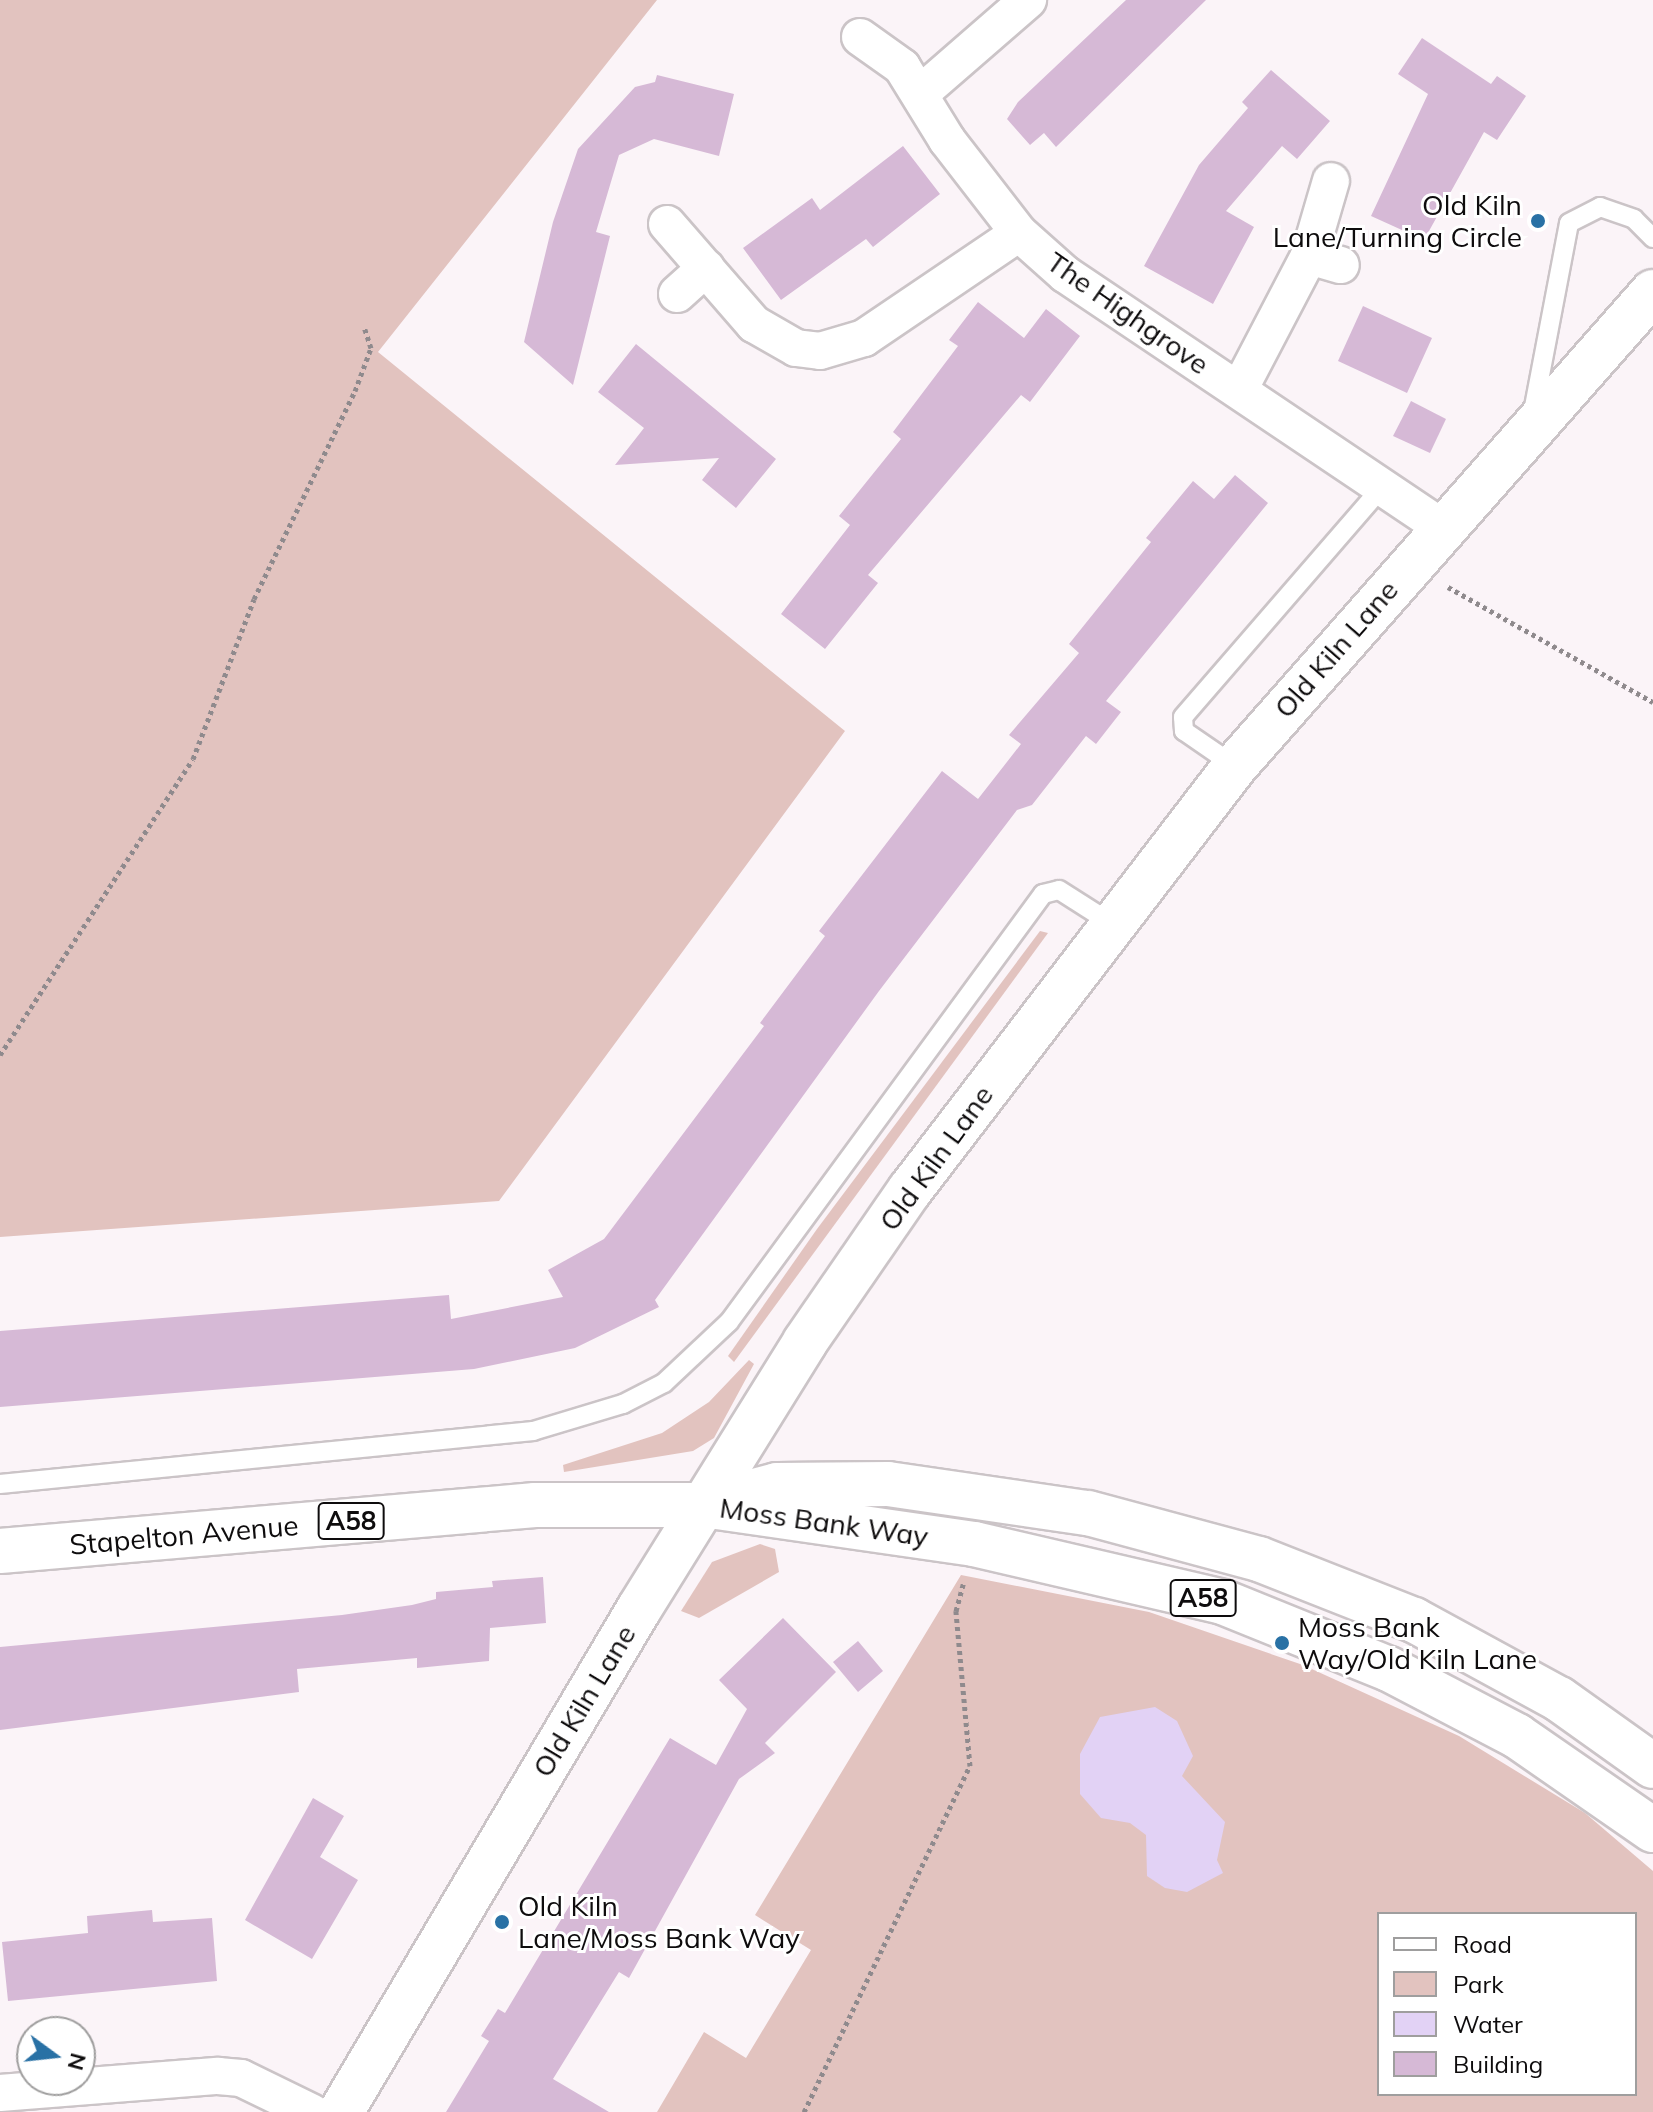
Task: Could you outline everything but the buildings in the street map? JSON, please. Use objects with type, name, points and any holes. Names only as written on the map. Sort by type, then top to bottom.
[{"type":"main road","name":"Old Kiln Lane","points":[[341,2112],[703,1505],[910,1190],[1111,923],[1235,766],[1531,423],[1653,292]]},
{"type":"main road","name":"Moss Bank Way","points":[[703,1505],[777,1485],[888,1484],[1088,1513],[1259,1559],[1414,1620],[1559,1699],[1653,1766]]},
{"type":"main road","name":"Stapelton Avenue","points":[[0,1551],[535,1505],[703,1505]]},
{"type":"main road","name":"Moss Bank Way","points":[[703,1505],[974,1544],[1223,1602],[1389,1669],[1517,1736],[1653,1830]]},
{"type":"street","points":[[921,93],[1028,0]]},
{"type":"street","name":"The Highgrove","points":[[860,37],[902,67],[921,93],[947,140],[1019,233],[1065,274],[1441,527]]},
{"type":"street","name":"The Highgrove","points":[[1239,390],[1325,260],[1331,181]]},
{"type":"street","name":"The Highgrove","points":[[667,224],[774,338],[820,351],[864,338],[1019,233]]},
{"type":"street","points":[[677,294],[706,268]]},
{"type":"street","points":[[0,2093],[218,2076],[241,2078],[311,2112]]},
{"type":"lane","points":[[1531,423],[1569,223],[1600,207],[1634,219],[1653,238]]},
{"type":"lane","points":[[1235,766],[1184,731],[1183,717],[1383,486]]},
{"type":"lane","points":[[0,1484],[533,1431],[623,1404],[664,1383],[729,1322],[1043,894],[1059,890],[1111,923]]},
{"type":"path","points":[[0,1055],[193,759],[254,599],[355,391],[371,348],[364,326]]},
{"type":"path","points":[[1408,565],[1653,702]]},
{"type":"path","points":[[804,2112],[970,1766],[956,1611],[968,1567]]},
{"type":"green space","points":[[0,0],[657,0],[378,352],[845,731],[499,1201],[0,1237]]},
{"type":"green space","points":[[1040,931],[1048,933],[734,1362],[728,1356],[817,1229]]},
{"type":"green space","points":[[749,1360],[754,1364],[714,1438],[693,1451],[564,1472],[563,1465],[662,1433],[709,1402]]},
{"type":"green space","points":[[760,1544],[775,1549],[779,1572],[699,1618],[681,1611],[712,1562]]},
{"type":"green space","points":[[961,1575],[1149,1612],[1303,1665],[1459,1736],[1585,1813],[1653,1871],[1653,2112],[657,2112],[704,2032],[746,2058],[811,1950],[755,1915]]},
{"type":"water","points":[[1155,1707],[1177,1721],[1193,1756],[1182,1776],[1225,1822],[1217,1860],[1223,1873],[1187,1892],[1165,1888],[1147,1876],[1146,1835],[1130,1823],[1101,1818],[1080,1794],[1080,1754],[1100,1717]]},
{"type":"place","name":"Old Kiln Lane/Turning Circle","points":[[1538,221]]},
{"type":"place","name":"Moss Bank Way/Old Kiln Lane","points":[[1282,1643]]},
{"type":"place","name":"Old Kiln Lane/Moss Bank Way","points":[[502,1922]]}]
